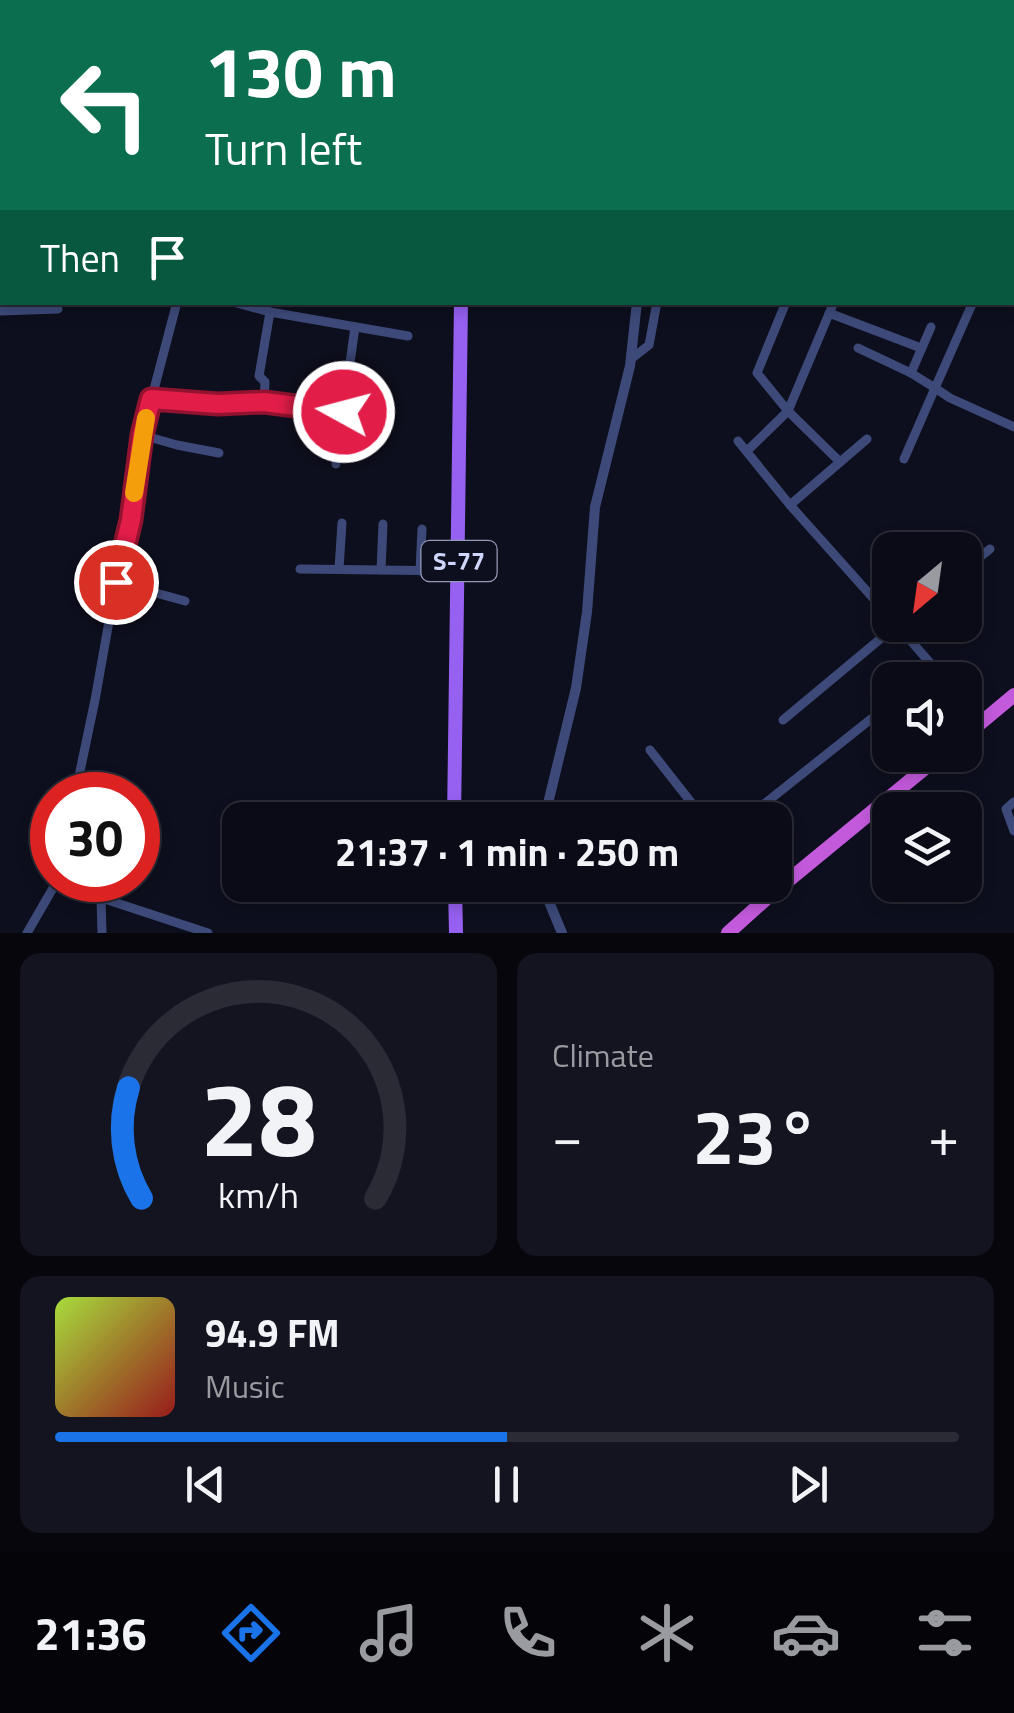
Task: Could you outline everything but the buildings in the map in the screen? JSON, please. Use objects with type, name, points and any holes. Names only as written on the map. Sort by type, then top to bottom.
[{"type":"highway","points":[[982,722],[1014,695]]},
{"type":"highway","points":[[792,877],[920,772]]},
{"type":"highway","points":[[728,933],[763,902]]},
{"type":"main road","name":"S-77","points":[[454,802],[461,305]]},
{"type":"main road","points":[[455,902],[456,933]]},
{"type":"street","points":[[80,772],[131,520],[142,435],[175,305]]},
{"type":"street","points":[[244,305],[408,336]]},
{"type":"street","points":[[548,802],[576,688],[588,612],[595,507],[631,359],[637,305]]},
{"type":"street","points":[[631,359],[648,345],[656,305]]},
{"type":"street","points":[[785,305],[757,373],[788,411],[840,462]]},
{"type":"street","points":[[747,451],[788,411],[832,305],[921,348]]},
{"type":"street","points":[[904,459],[972,305]]},
{"type":"street","points":[[0,311],[58,309]]},
{"type":"street","points":[[264,402],[265,382],[259,376],[270,312]]},
{"type":"street","points":[[911,373],[931,326]]},
{"type":"street","points":[[336,464],[355,327]]},
{"type":"street","points":[[858,348],[911,373],[950,398],[1014,427]]},
{"type":"street","points":[[151,399],[218,404],[264,402],[344,412]]},
{"type":"street","points":[[142,435],[219,453]]},
{"type":"street","points":[[790,505],[867,438]]},
{"type":"street","points":[[738,441],[872,598]]},
{"type":"street","points":[[339,569],[342,523]]},
{"type":"street","points":[[382,570],[383,524]]},
{"type":"street","points":[[420,571],[422,529]]},
{"type":"street","points":[[982,555],[990,549]]},
{"type":"street","points":[[300,568],[458,572]]},
{"type":"street","points":[[116,582],[185,601]]},
{"type":"street","points":[[783,720],[897,625],[929,662]]},
{"type":"street","points":[[767,802],[871,719]]},
{"type":"street","points":[[650,750],[691,802]]},
{"type":"street","points":[[1014,802],[1006,809],[1014,831]]},
{"type":"street","points":[[27,933],[45,902]]},
{"type":"street","points":[[101,902],[102,933]]},
{"type":"street","points":[[113,902],[208,933]]},
{"type":"street","points":[[549,902],[562,933]]},
{"type":"slow traffic","points":[[134,493],[146,418]]},
{"type":"route","points":[[116,582],[131,520],[142,435],[151,399],[218,404],[264,402],[344,412]]}]
